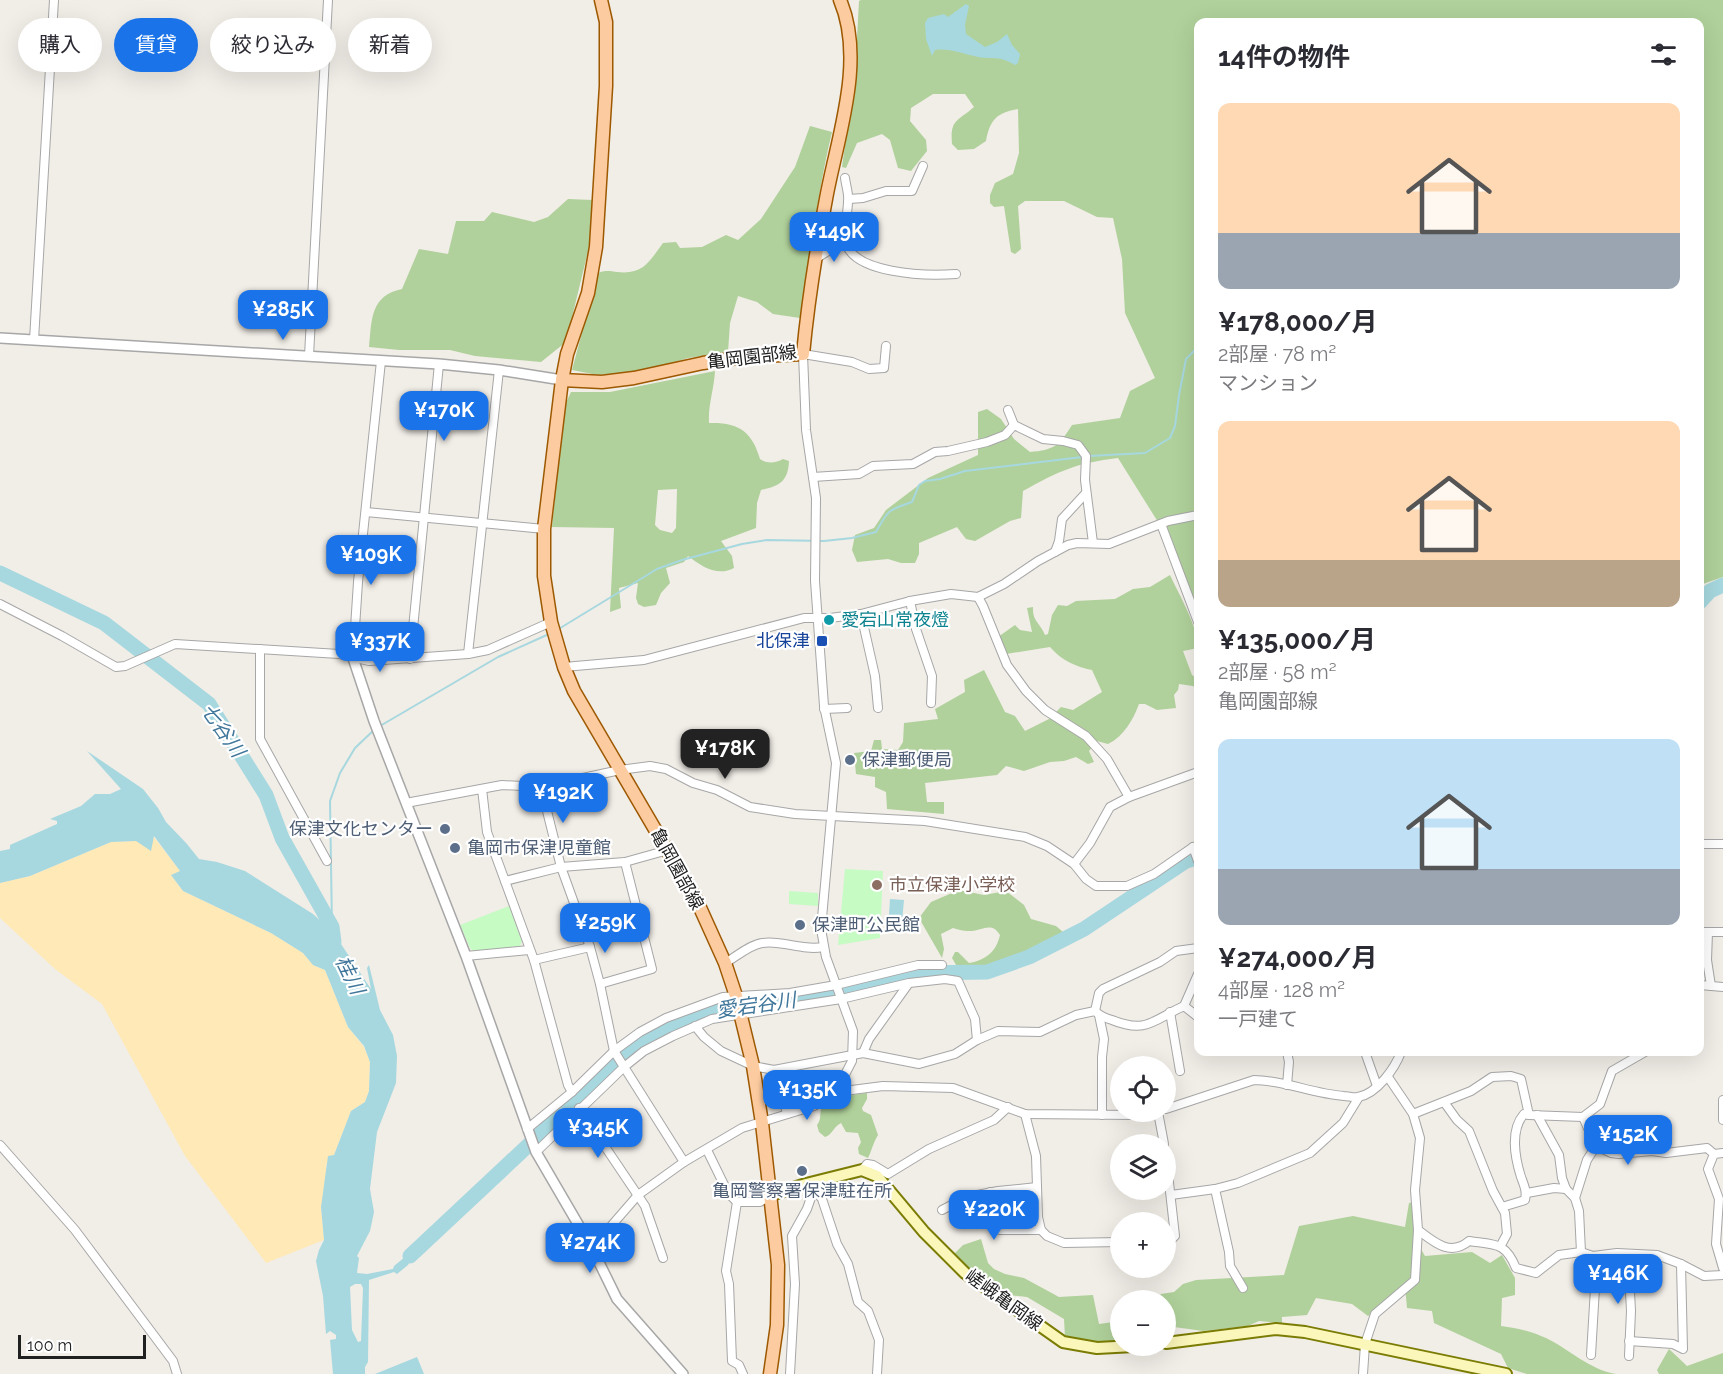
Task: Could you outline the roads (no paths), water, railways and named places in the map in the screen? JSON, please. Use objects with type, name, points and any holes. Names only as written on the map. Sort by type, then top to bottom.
[{"type":"main road","name":"亀岡園部線","points":[[601,0],[606,22],[606,86],[596,248],[588,293],[567,354],[562,380],[544,529],[544,576],[552,628],[574,691],[697,901],[724,963],[738,1005],[753,1066],[762,1123],[779,1286],[777,1325],[770,1374]]},
{"type":"main road","name":"亀岡園部線","points":[[562,380],[602,382],[744,357],[803,354],[808,296],[843,124],[847,89],[850,57],[848,33],[840,0]]},
{"type":"main road","points":[[771,1195],[862,1170]]},
{"type":"main road","name":"嵯峨亀岡線","points":[[862,1170],[877,1176],[932,1240],[965,1273],[1063,1342],[1097,1348],[1110,1347]]},
{"type":"main road","points":[[1176,1342],[1276,1329],[1305,1332],[1506,1374]]},
{"type":"street","points":[[34,340],[54,0]]},
{"type":"street","points":[[309,356],[328,0]]},
{"type":"street","points":[[849,199],[863,198],[886,191],[912,191],[923,166]]},
{"type":"street","points":[[845,178],[849,199],[845,240],[851,252],[864,263],[925,276],[956,274]]},
{"type":"street","points":[[814,260],[845,240]]},
{"type":"street","points":[[0,338],[439,364],[562,380]]},
{"type":"street","points":[[836,1092],[850,1066],[853,1054],[853,1031],[823,947],[821,929],[836,764],[824,708],[815,581],[816,498],[806,430],[803,354],[852,362],[869,369],[884,368],[886,346]]},
{"type":"street","points":[[381,361],[358,582],[353,658],[378,733],[465,956],[535,1151],[592,1248],[617,1299],[683,1374]]},
{"type":"street","points":[[410,658],[439,364]]},
{"type":"street","points":[[468,654],[499,370]]},
{"type":"street","points":[[1008,410],[1014,425],[1043,439],[1078,445],[1086,456],[1086,493],[1093,543]]},
{"type":"street","points":[[813,477],[859,474],[873,466],[913,464],[934,452],[987,442],[1005,435],[1014,425]]},
{"type":"street","points":[[1055,552],[1062,519],[1086,493]]},
{"type":"street","points":[[366,512],[544,529]]},
{"type":"street","points":[[564,667],[644,660],[804,618],[830,618],[861,614],[910,601],[951,594],[978,597],[1004,584],[1055,552],[1077,543],[1109,544],[1161,524],[1194,516]]},
{"type":"street","points":[[1161,524],[1194,611]]},
{"type":"street","points":[[978,597],[1006,665],[1044,710],[1086,736],[1107,759],[1129,796]]},
{"type":"street","points":[[910,601],[916,629],[932,676],[930,703]]},
{"type":"street","points":[[0,604],[116,667],[125,666],[175,644],[339,654],[369,661],[468,654],[488,650],[552,628]]},
{"type":"street","points":[[861,614],[875,676],[878,708]]},
{"type":"street","points":[[260,648],[260,739],[327,861]]},
{"type":"street","points":[[824,708],[847,708]]},
{"type":"street","points":[[406,803],[502,785],[541,787],[650,766],[666,769],[693,783],[717,790],[750,807],[795,814],[925,821],[1025,837],[1047,846],[1074,864],[1086,879],[1096,886],[1127,886],[1154,874],[1194,850]]},
{"type":"street","points":[[1074,864],[1090,843],[1110,807],[1129,796],[1194,773]]},
{"type":"street","points":[[541,787],[561,867],[590,946],[615,1052],[684,1162]]},
{"type":"street","points":[[482,789],[487,832],[534,960],[551,1028],[572,1092]]},
{"type":"street","points":[[1704,844],[1723,844]]},
{"type":"street","points":[[505,881],[561,867],[625,862],[668,850]]},
{"type":"street","points":[[600,984],[652,969],[625,862]]},
{"type":"street","points":[[1704,932],[1723,932]]},
{"type":"street","points":[[1708,933],[1707,960],[1711,986]]},
{"type":"street","points":[[724,963],[761,943],[813,949],[823,947]]},
{"type":"street","points":[[534,960],[590,946]]},
{"type":"street","points":[[1102,1115],[1101,1057],[1104,1039],[1097,1013],[1099,993],[1102,989],[1161,962],[1176,951],[1194,949]]},
{"type":"street","points":[[465,956],[529,950]]},
{"type":"street","points":[[535,1151],[623,1065],[644,1051],[738,1005],[774,994],[836,986],[918,965],[942,965]]},
{"type":"street","points":[[528,1132],[640,1032],[666,1018],[723,997],[738,1005],[841,997],[909,983],[936,980],[958,981],[975,1019],[977,1040]]},
{"type":"street","points":[[863,1053],[869,1039],[909,983]]},
{"type":"street","points":[[695,1026],[714,1046],[753,1066],[774,1070],[863,1053],[919,1064],[955,1054],[977,1040],[998,1031],[1040,1032],[1077,1015],[1097,1013],[1127,1026],[1142,1027],[1184,1005],[1194,983]]},
{"type":"street","points":[[1704,986],[1723,987]]},
{"type":"street","points":[[1184,1005],[1194,1014]]},
{"type":"street","points":[[1170,1012],[1180,1071]]},
{"type":"street","points":[[1287,1085],[1288,1056]]},
{"type":"street","points":[[1366,1056],[1377,1086]]},
{"type":"street","points":[[1176,1194],[1215,1189],[1255,1177],[1310,1154],[1343,1123],[1359,1097],[1388,1077],[1399,1056]]},
{"type":"street","points":[[1502,1208],[1526,1200],[1527,1193],[1515,1154],[1518,1121],[1524,1114],[1583,1117],[1600,1104],[1612,1071],[1638,1056]]},
{"type":"street","points":[[774,1070],[787,1113]]},
{"type":"street","points":[[1413,1114],[1472,1090],[1492,1077],[1511,1076],[1521,1079],[1533,1115],[1559,1155],[1566,1189],[1575,1198],[1579,1211],[1581,1252]]},
{"type":"street","points":[[1363,1374],[1365,1344],[1375,1314],[1415,1280],[1418,1230],[1415,1190],[1420,1138],[1413,1114],[1388,1077]]},
{"type":"street","points":[[1176,1106],[1254,1080],[1267,1080],[1312,1092],[1359,1097]]},
{"type":"street","points":[[592,1248],[638,1195],[684,1162],[742,1128],[814,1106],[836,1092],[883,1086],[953,1088],[1025,1114],[1110,1115]]},
{"type":"street","points":[[1723,1100],[1723,1120]]},
{"type":"street","points":[[1443,1102],[1469,1131],[1492,1191],[1502,1208],[1507,1224],[1507,1234],[1501,1245]]},
{"type":"street","points":[[862,1170],[867,1164],[888,1174],[929,1149],[994,1120],[1008,1107]]},
{"type":"street","points":[[579,1108],[645,1206],[663,1258]]},
{"type":"street","points":[[1025,1114],[1036,1156],[1038,1217],[1041,1230]]},
{"type":"street","points":[[1583,1117],[1596,1146],[1611,1153],[1652,1151],[1666,1153],[1707,1148],[1714,1154],[1723,1153]]},
{"type":"street","points":[[0,1145],[75,1230],[173,1361],[177,1374]]},
{"type":"street","points":[[1575,1198],[1587,1160],[1596,1146]]},
{"type":"street","points":[[707,1150],[728,1193],[737,1202],[760,1202],[771,1195]]},
{"type":"street","points":[[1714,1154],[1708,1169],[1719,1199],[1716,1244],[1723,1268]]},
{"type":"street","points":[[790,1374],[795,1284],[792,1236],[807,1209],[816,1181]]},
{"type":"street","points":[[816,1181],[817,1192],[822,1199],[837,1244],[848,1264],[858,1302],[868,1311],[879,1340],[877,1374]]},
{"type":"street","points":[[942,1210],[967,1197],[1037,1187]]},
{"type":"street","points":[[1527,1193],[1554,1188],[1566,1189]]},
{"type":"street","points":[[1215,1189],[1230,1266],[1242,1288]]},
{"type":"street","points":[[990,1192],[1000,1230],[1041,1230],[1055,1241],[1064,1243],[1110,1242]]},
{"type":"street","points":[[737,1202],[726,1271],[729,1284],[732,1361],[739,1365],[742,1374]]},
{"type":"street","points":[[1418,1230],[1438,1244],[1450,1248],[1461,1248],[1469,1241],[1501,1245],[1509,1252],[1515,1268],[1536,1273],[1559,1255],[1581,1252],[1593,1256],[1657,1255],[1704,1276],[1723,1275]]},
{"type":"street","points":[[1628,1254],[1631,1311],[1629,1356]]},
{"type":"street","points":[[1591,1355],[1595,1288],[1593,1256]]},
{"type":"street","points":[[1629,1341],[1672,1344],[1683,1349],[1681,1264]]},
{"type":"water","points":[[966,4],[969,6],[965,25],[966,34],[985,47],[997,42],[1007,34],[1012,45],[1020,54],[1018,63],[1015,65],[1000,59],[946,50],[935,50],[932,56],[926,39],[925,23],[928,18],[944,14],[948,17]]},
{"type":"water","name":"桂川","points":[[87,751],[143,789],[166,822],[199,859],[245,871],[322,922],[302,884],[303,879],[321,906],[339,941],[371,989],[367,968],[369,965],[380,1010],[393,1035],[397,1056],[396,1083],[377,1132],[370,1189],[374,1212],[370,1231],[357,1256],[359,1258],[357,1273],[367,1274],[393,1269],[422,1243],[426,1243],[420,1251],[413,1255],[408,1265],[397,1274],[394,1272],[369,1280],[368,1362],[365,1374],[333,1374],[330,1340],[336,1339],[336,1335],[330,1331],[326,1334],[323,1296],[316,1261],[324,1240],[321,1207],[328,1156],[334,1155],[351,1111],[365,1102],[369,1091],[370,1062],[364,1046],[348,1027],[325,970],[313,965],[303,953],[271,933],[183,891],[171,875],[180,871],[154,836],[151,851],[136,841],[111,842],[30,876],[0,883],[0,851],[10,849],[10,845],[57,824],[57,821],[50,819],[81,806],[95,794],[110,794],[121,789]],"holes":[[[361,1284],[363,1288],[361,1341],[358,1342],[352,1330],[350,1287]]]},
{"type":"water","points":[[890,899],[904,900],[901,933],[888,932]]},
{"type":"water","points":[[417,1357],[424,1374],[375,1374]]},
{"type":"waterway","points":[[1089,456],[1145,453],[1170,438],[1175,426],[1186,359],[1194,351]]},
{"type":"waterway","points":[[557,630],[657,569],[682,560],[742,544],[767,540],[824,541],[852,538],[876,532],[890,512],[912,502],[919,485],[925,481],[965,471],[1082,457]]},
{"type":"waterway","name":"七谷川","points":[[0,573],[104,623],[209,704],[266,795],[282,838],[332,927],[334,942]]},
{"type":"waterway","name":"愛宕谷川","points":[[1704,598],[1710,591],[1723,585]]},
{"type":"waterway","points":[[380,726],[498,657],[549,634]]},
{"type":"waterway","points":[[332,927],[330,801],[340,773],[355,748],[375,729]]},
{"type":"waterway","name":"愛宕谷川","points":[[410,1256],[614,1065],[633,1049],[692,1016],[723,1007],[806,998],[918,973],[987,972],[1029,957],[1084,929],[1186,861],[1194,859]]},
{"type":"place","name":"愛宕山常夜燈","points":[[829,620]]},
{"type":"place","name":"北保津","points":[[822,641]]},
{"type":"place","name":"保津郵便局","points":[[850,760]]},
{"type":"place","name":"保津文化センター","points":[[445,829]]},
{"type":"place","name":"亀岡市保津児童館","points":[[455,848]]},
{"type":"place","name":"市立保津小学校","points":[[877,885]]},
{"type":"place","name":"保津町公民館","points":[[800,925]]},
{"type":"place","name":"亀岡警察署保津駐在所","points":[[802,1171]]}]
